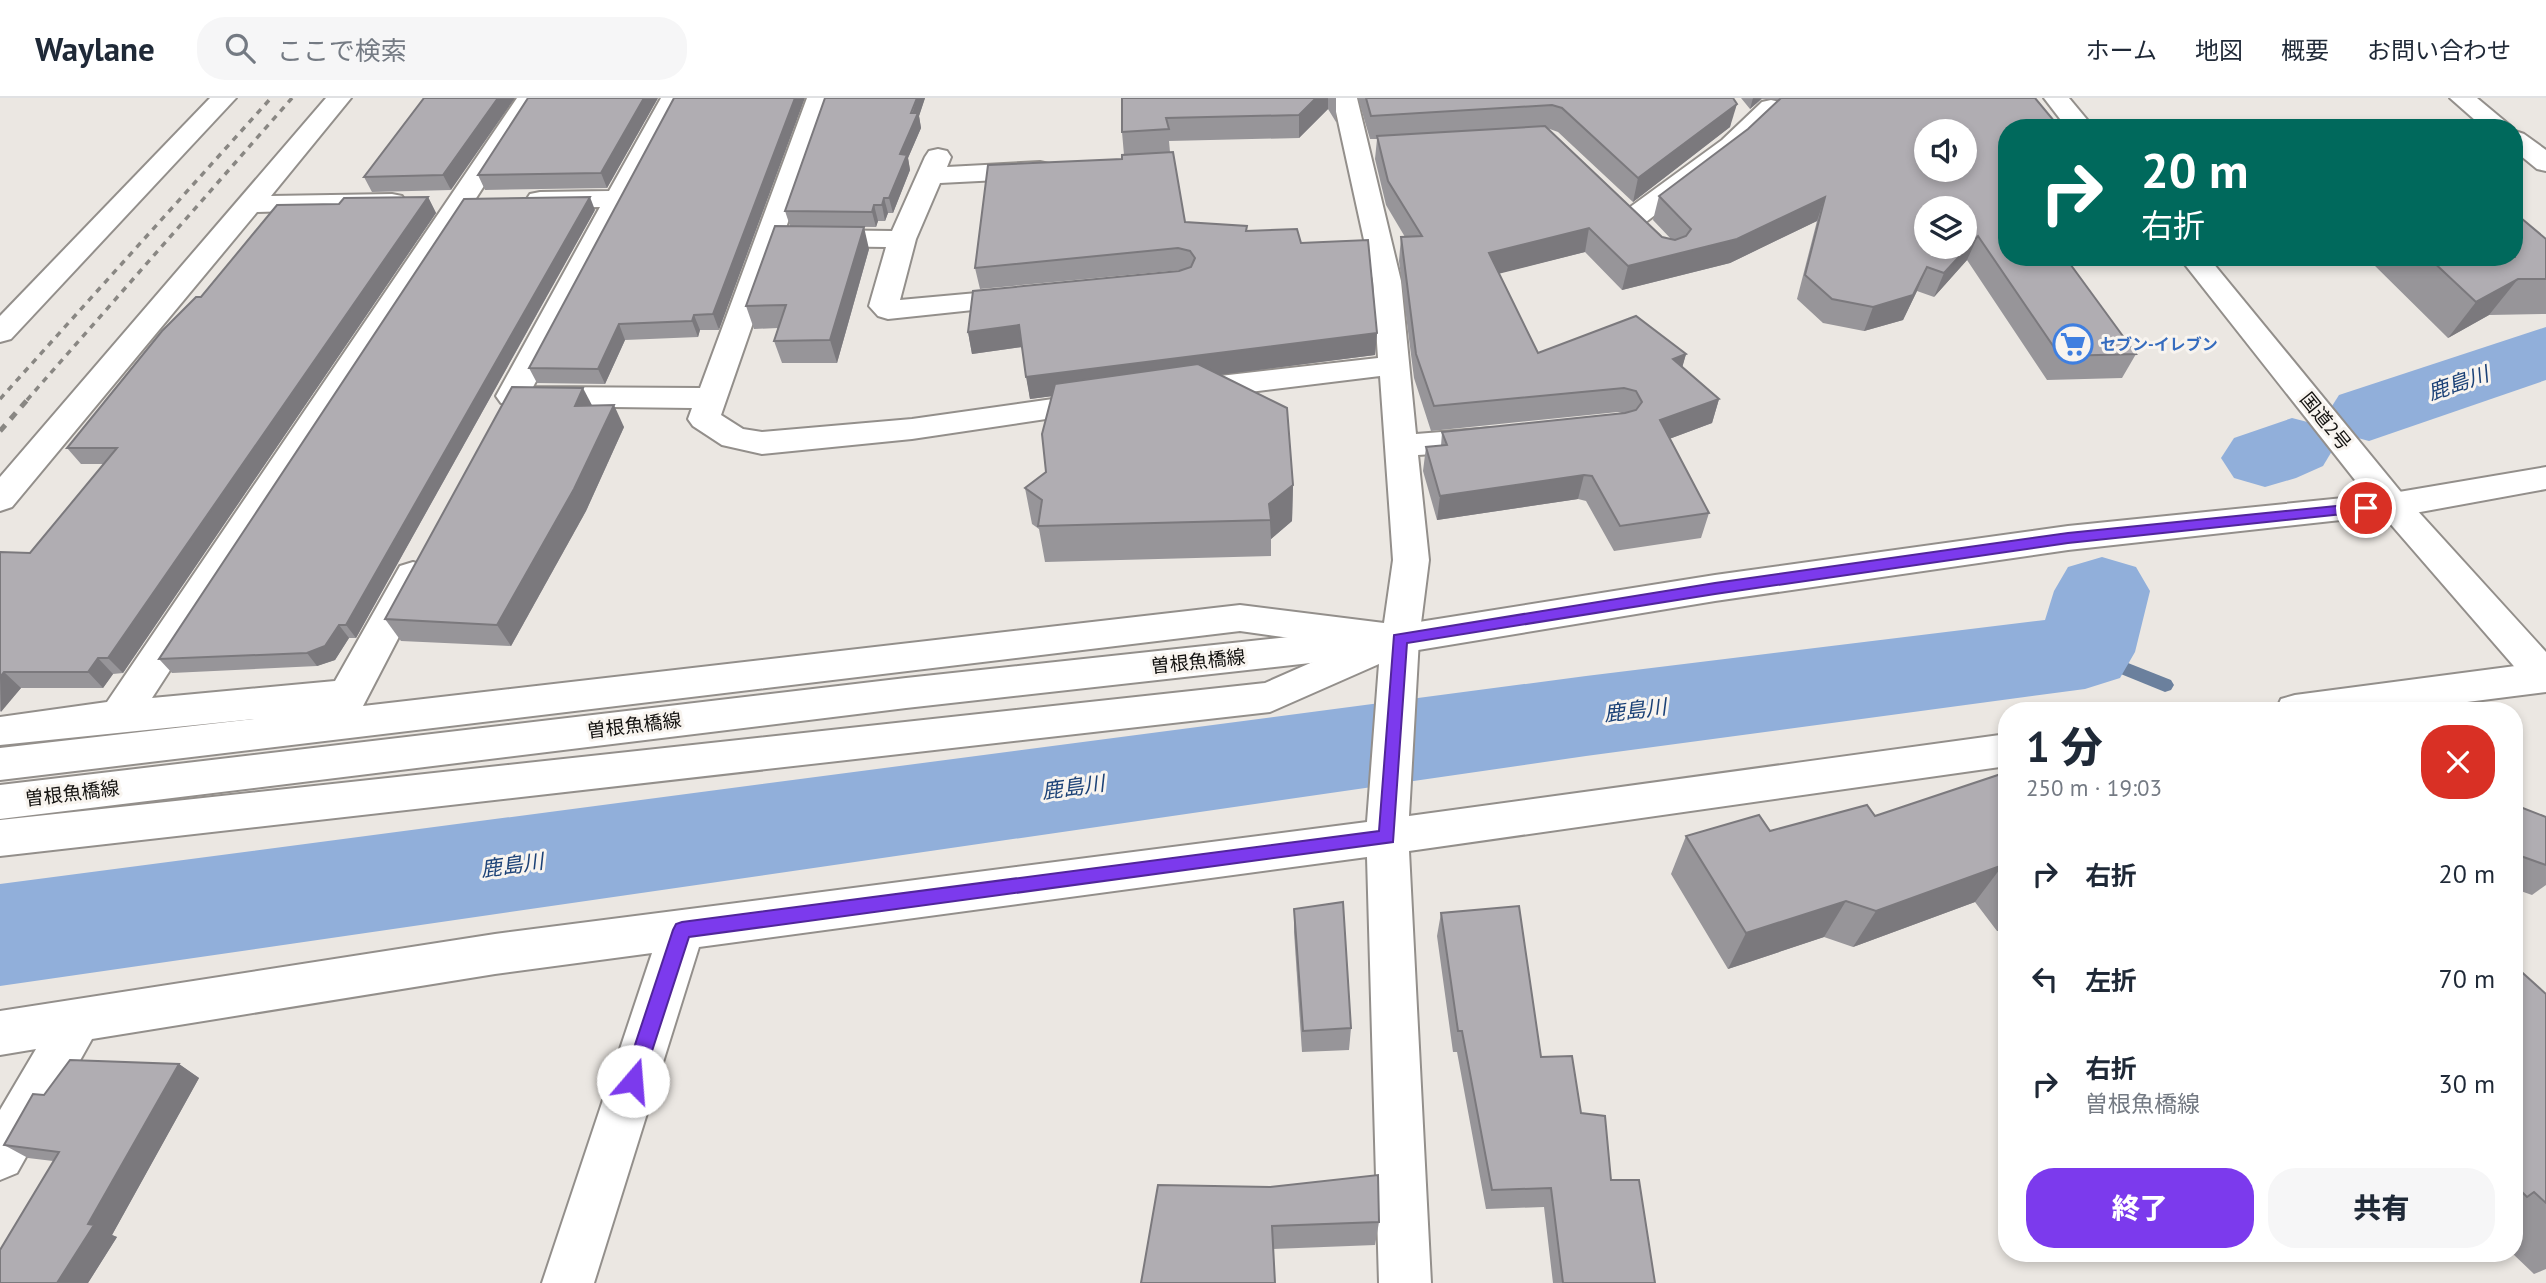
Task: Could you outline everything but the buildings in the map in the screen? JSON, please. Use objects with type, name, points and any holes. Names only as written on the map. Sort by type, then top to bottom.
[{"type":"main road","points":[[0,333],[224,98]]},
{"type":"main road","points":[[0,499],[339,98]]},
{"type":"main road","points":[[118,716],[529,98]]},
{"type":"main road","points":[[673,98],[505,408],[712,398]]},
{"type":"main road","points":[[819,98],[704,419],[734,438],[762,443],[912,429],[1143,396],[1396,365]]},
{"type":"main road","points":[[1345,98],[1372,150],[1396,365],[1400,446],[1411,560],[1400,639],[1387,837],[1405,1283]]},
{"type":"main road","points":[[2056,98],[2074,119]]},
{"type":"main road","points":[[2462,98],[2489,119]]},
{"type":"main road","points":[[1632,219],[1741,118],[1771,107]]},
{"type":"main road","points":[[2523,145],[2546,163]]},
{"type":"main road","points":[[1046,295],[888,310],[884,306],[902,239],[934,167],[1065,169]]},
{"type":"main road","points":[[250,204],[618,199]]},
{"type":"main road","points":[[769,237],[902,239]]},
{"type":"main road","name":"国道2号","points":[[2200,266],[2393,505],[2546,677]]},
{"type":"main road","points":[[1400,446],[1523,436]]},
{"type":"main road","name":"曽根魚橋線","points":[[0,802],[906,693],[1400,639],[1715,588],[2068,538],[2393,505],[2546,478]]},
{"type":"main road","points":[[343,710],[426,551]]},
{"type":"main road","points":[[3,748],[343,710],[1240,618],[1400,639]]},
{"type":"main road","points":[[0,838],[1270,697],[1400,639]]},
{"type":"main road","points":[[2356,702],[2546,677]]},
{"type":"main road","points":[[3,748],[118,716],[343,710]]},
{"type":"main road","points":[[0,1033],[495,954],[1387,837],[1998,751]]},
{"type":"main road","points":[[568,1283],[682,930]]},
{"type":"main road","points":[[0,1156],[78,1021]]},
{"type":"waterway","name":"鹿島川","points":[[2369,414],[2546,352]]},
{"type":"waterway","name":"鹿島川","points":[[2265,458],[2292,446]]},
{"type":"waterway","name":"鹿島川","points":[[0,935],[1586,716],[2085,652],[2102,591]]},
{"type":"waterway","points":[[2085,652],[2165,685]]},
{"type":"railway","points":[[0,399],[271,98]]},
{"type":"railway","points":[[27,400],[292,98]]},
{"type":"railway","points":[[0,431],[29,398]]},
{"type":"place","name":"セブン-イレブン","points":[[2073,344]]},
{"type":"route","points":[[633,1081],[682,930],[1387,837],[1400,639],[1715,588],[2068,538],[2366,508]]}]
